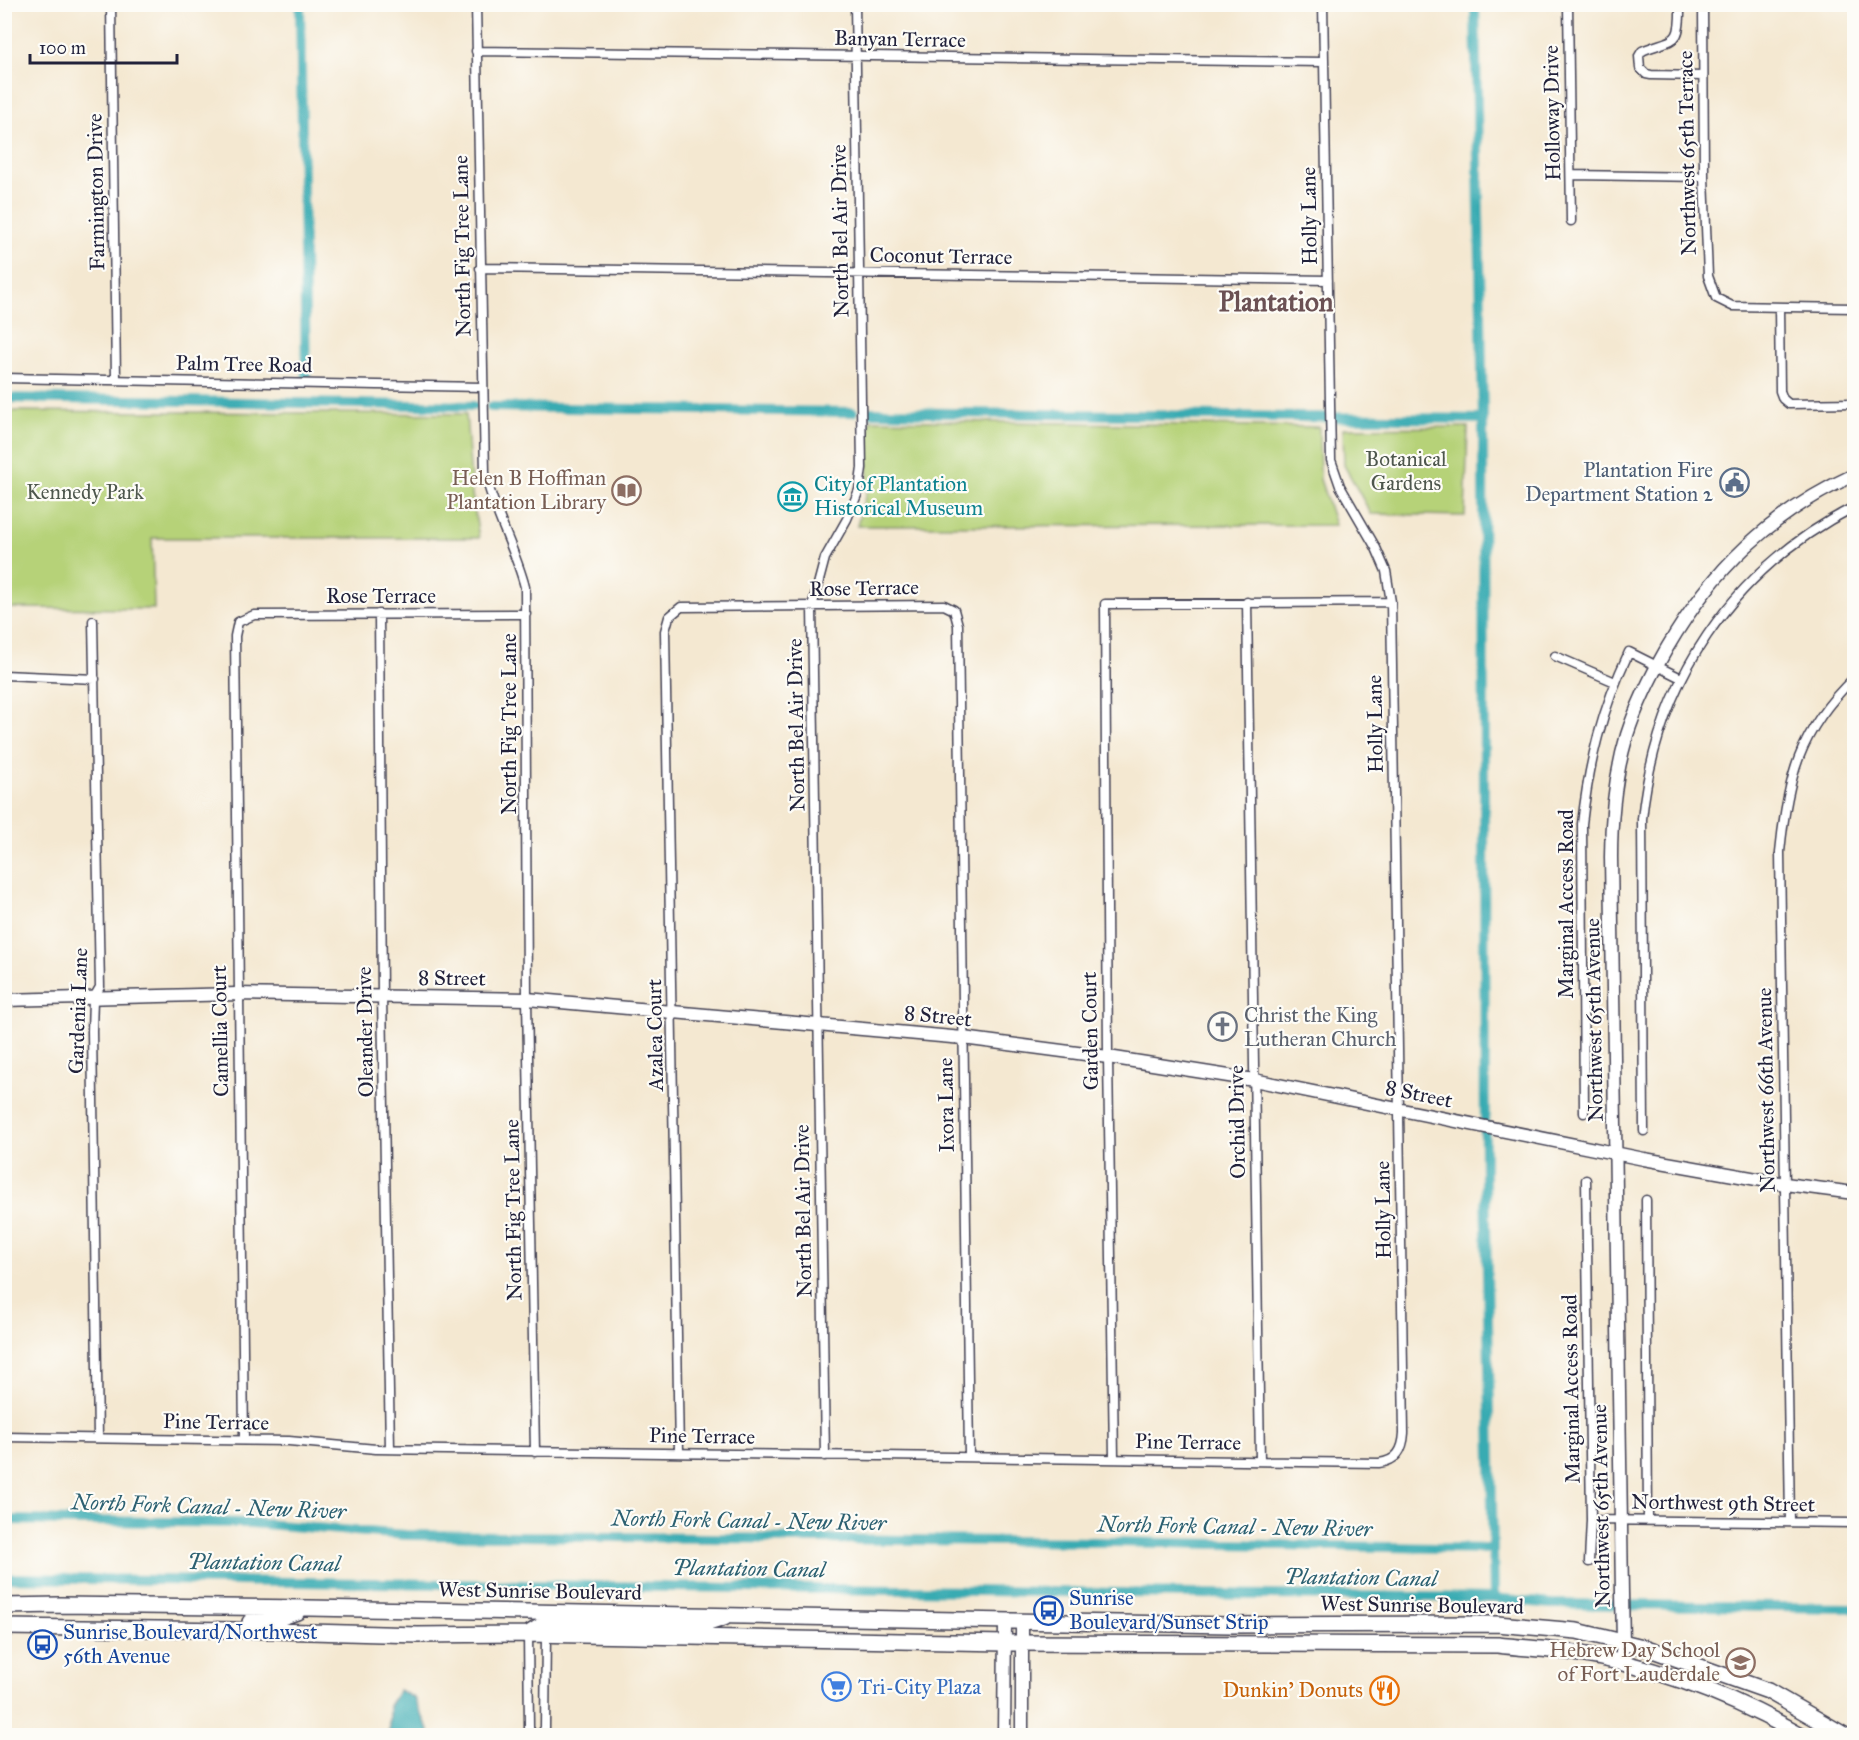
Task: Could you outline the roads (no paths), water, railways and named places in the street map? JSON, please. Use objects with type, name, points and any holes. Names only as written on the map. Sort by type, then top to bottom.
[{"type":"highway","name":"West Sunrise Boulevard","points":[[4,1606],[308,1608],[1229,1625],[1497,1624],[1577,1631],[1647,1648],[1768,1691],[1846,1736]]},
{"type":"highway","points":[[235,1630],[248,1622],[268,1622],[308,1608]]},
{"type":"highway","points":[[418,1635],[438,1626],[513,1627],[525,1612]]},
{"type":"highway","points":[[528,1634],[544,1624],[703,1625],[733,1615]]},
{"type":"highway","name":"West Sunrise Boulevard","points":[[4,1627],[1005,1643],[1498,1646],[1574,1653],[1621,1662],[1694,1684],[1760,1712],[1803,1736]]},
{"type":"highway","points":[[1724,1697],[1732,1694],[1743,1695],[1794,1721],[1815,1717]]},
{"type":"street","name":"Farmington Drive","points":[[111,4],[116,380]]},
{"type":"street","name":"North Fig Tree Lane","points":[[476,4],[485,473],[490,496],[519,561],[525,587],[527,999],[535,1452]]},
{"type":"street","name":"North Bel Air Drive","points":[[825,1456],[812,608],[825,558],[847,519],[859,490],[862,468],[855,4]]},
{"type":"street","name":"Holly Lane","points":[[1323,4],[1331,460],[1340,486],[1376,548],[1386,572],[1391,602],[1404,1433],[1403,1444],[1397,1455]]},
{"type":"street","name":"Holloway Drive","points":[[1568,4],[1571,221]]},
{"type":"street","points":[[1680,4],[1681,26],[1677,35],[1667,43],[1642,51],[1639,56],[1640,68],[1646,74],[1651,75],[1703,76]]},
{"type":"street","name":"Northwest 65th Terrace","points":[[1703,4],[1704,177],[1708,276],[1716,298],[1732,306],[1779,307]]},
{"type":"street","name":"Banyan Terrace","points":[[476,51],[1324,62]]},
{"type":"street","points":[[1571,175],[1704,177]]},
{"type":"street","name":"Coconut Terrace","points":[[480,268],[1328,279]]},
{"type":"street","points":[[1854,308],[1779,307],[1780,391],[1783,399],[1789,404],[1854,403]]},
{"type":"street","name":"Palm Tree Road","points":[[4,378],[482,387]]},
{"type":"street","name":"Northwest 65th Avenue","points":[[1621,1662],[1623,1616],[1611,857],[1613,805],[1627,736],[1642,695],[1680,625],[1701,595],[1745,545],[1792,510],[1854,475]]},
{"type":"street","points":[[1644,1131],[1642,819],[1646,782],[1661,728],[1681,678],[1718,620],[1755,578],[1792,545],[1854,507]]},
{"type":"street","points":[[1247,602],[1391,602]]},
{"type":"street","name":"Garden Court","points":[[1114,1458],[1105,603],[1247,602]]},
{"type":"street","name":"Orchid Drive","points":[[1247,602],[1260,1461]]},
{"type":"street","name":"Rose Terrace","points":[[669,617],[681,607],[812,608],[944,605],[954,610]]},
{"type":"street","name":"Ixora Lane","points":[[954,610],[958,625],[969,1457]]},
{"type":"street","name":"Oleander Drive","points":[[379,614],[382,996],[390,1449]]},
{"type":"street","name":"Rose Terrace","points":[[238,622],[254,615],[526,614]]},
{"type":"street","name":"Azalea Court","points":[[669,617],[665,631],[679,1453]]},
{"type":"street","name":"Gardenia Lane","points":[[93,621],[100,987],[93,999],[98,1438]]},
{"type":"street","name":"Camellia Court","points":[[238,622],[234,636],[244,1440]]},
{"type":"street","name":"Marginal Access Road","points":[[1584,1113],[1582,824],[1594,746],[1603,714],[1629,652],[1681,678]]},
{"type":"street","points":[[1555,656],[1615,682]]},
{"type":"street","points":[[4,675],[95,679]]},
{"type":"street","name":"Northwest 66th Avenue","points":[[1790,1521],[1780,852],[1784,813],[1795,764],[1816,723],[1854,678]]},
{"type":"street","name":"8 Street","points":[[4,1000],[237,994],[527,999],[963,1038],[1108,1057],[1254,1080],[1615,1153],[1785,1184],[1854,1193]]},
{"type":"street","name":"Marginal Access Road","points":[[1586,1180],[1591,1520],[1589,1562]]},
{"type":"street","points":[[1646,1200],[1648,1519]]},
{"type":"street","name":"Pine Terrace","points":[[4,1437],[316,1442],[390,1449],[825,1456],[1379,1463],[1392,1460],[1397,1455]]},
{"type":"street","name":"Northwest 9th Street","points":[[1591,1520],[1854,1523]]},
{"type":"street","points":[[1004,1736],[1005,1622]]},
{"type":"street","points":[[1022,1622],[1022,1736]]},
{"type":"street","points":[[528,1634],[529,1728],[533,1736]]},
{"type":"street","points":[[540,1736],[544,1728],[546,1635]]},
{"type":"water","points":[[399,1690],[414,1698],[429,1730],[429,1735],[389,1735],[389,1706]]},
{"type":"waterway","points":[[300,4],[306,376]]},
{"type":"waterway","points":[[1475,4],[1483,419],[1485,1180],[1494,1598]]},
{"type":"waterway","points":[[4,398],[474,406]]},
{"type":"waterway","points":[[491,407],[853,412]]},
{"type":"waterway","points":[[869,412],[1483,419]]},
{"type":"waterway","name":"North Fork Canal - New River","points":[[4,1520],[251,1523],[406,1535],[1111,1542],[1493,1549]]},
{"type":"waterway","name":"Plantation Canal","points":[[4,1578],[1494,1598],[1551,1604],[1854,1608]]},
{"type":"place","name":"Plantation Fire Department Station 2","points":[[1734,482]]},
{"type":"place","name":"Helen B Hoffman Plantation Library","points":[[627,490]]},
{"type":"place","name":"City of Plantation Historical Museum","points":[[793,496]]},
{"type":"place","name":"Christ the King Lutheran Church","points":[[1223,1027]]},
{"type":"place","name":"Sunrise Boulevard/Sunset Strip","points":[[1048,1610]]},
{"type":"place","name":"Sunrise Boulevard/Northwest 56th Avenue","points":[[42,1644]]},
{"type":"place","name":"Hebrew Day School of Fort Lauderdale","points":[[1741,1662]]},
{"type":"place","name":"Tri-City Plaza","points":[[837,1687]]},
{"type":"place","name":"Dunkin' Donuts","points":[[1384,1690]]},
{"type":"district","name":"Plantation","points":[[1276,302]]},
{"type":"park label","name":"Botanical Gardens","points":[[1406,471]]},
{"type":"park label","name":"Kennedy Park","points":[[85,492]]}]
